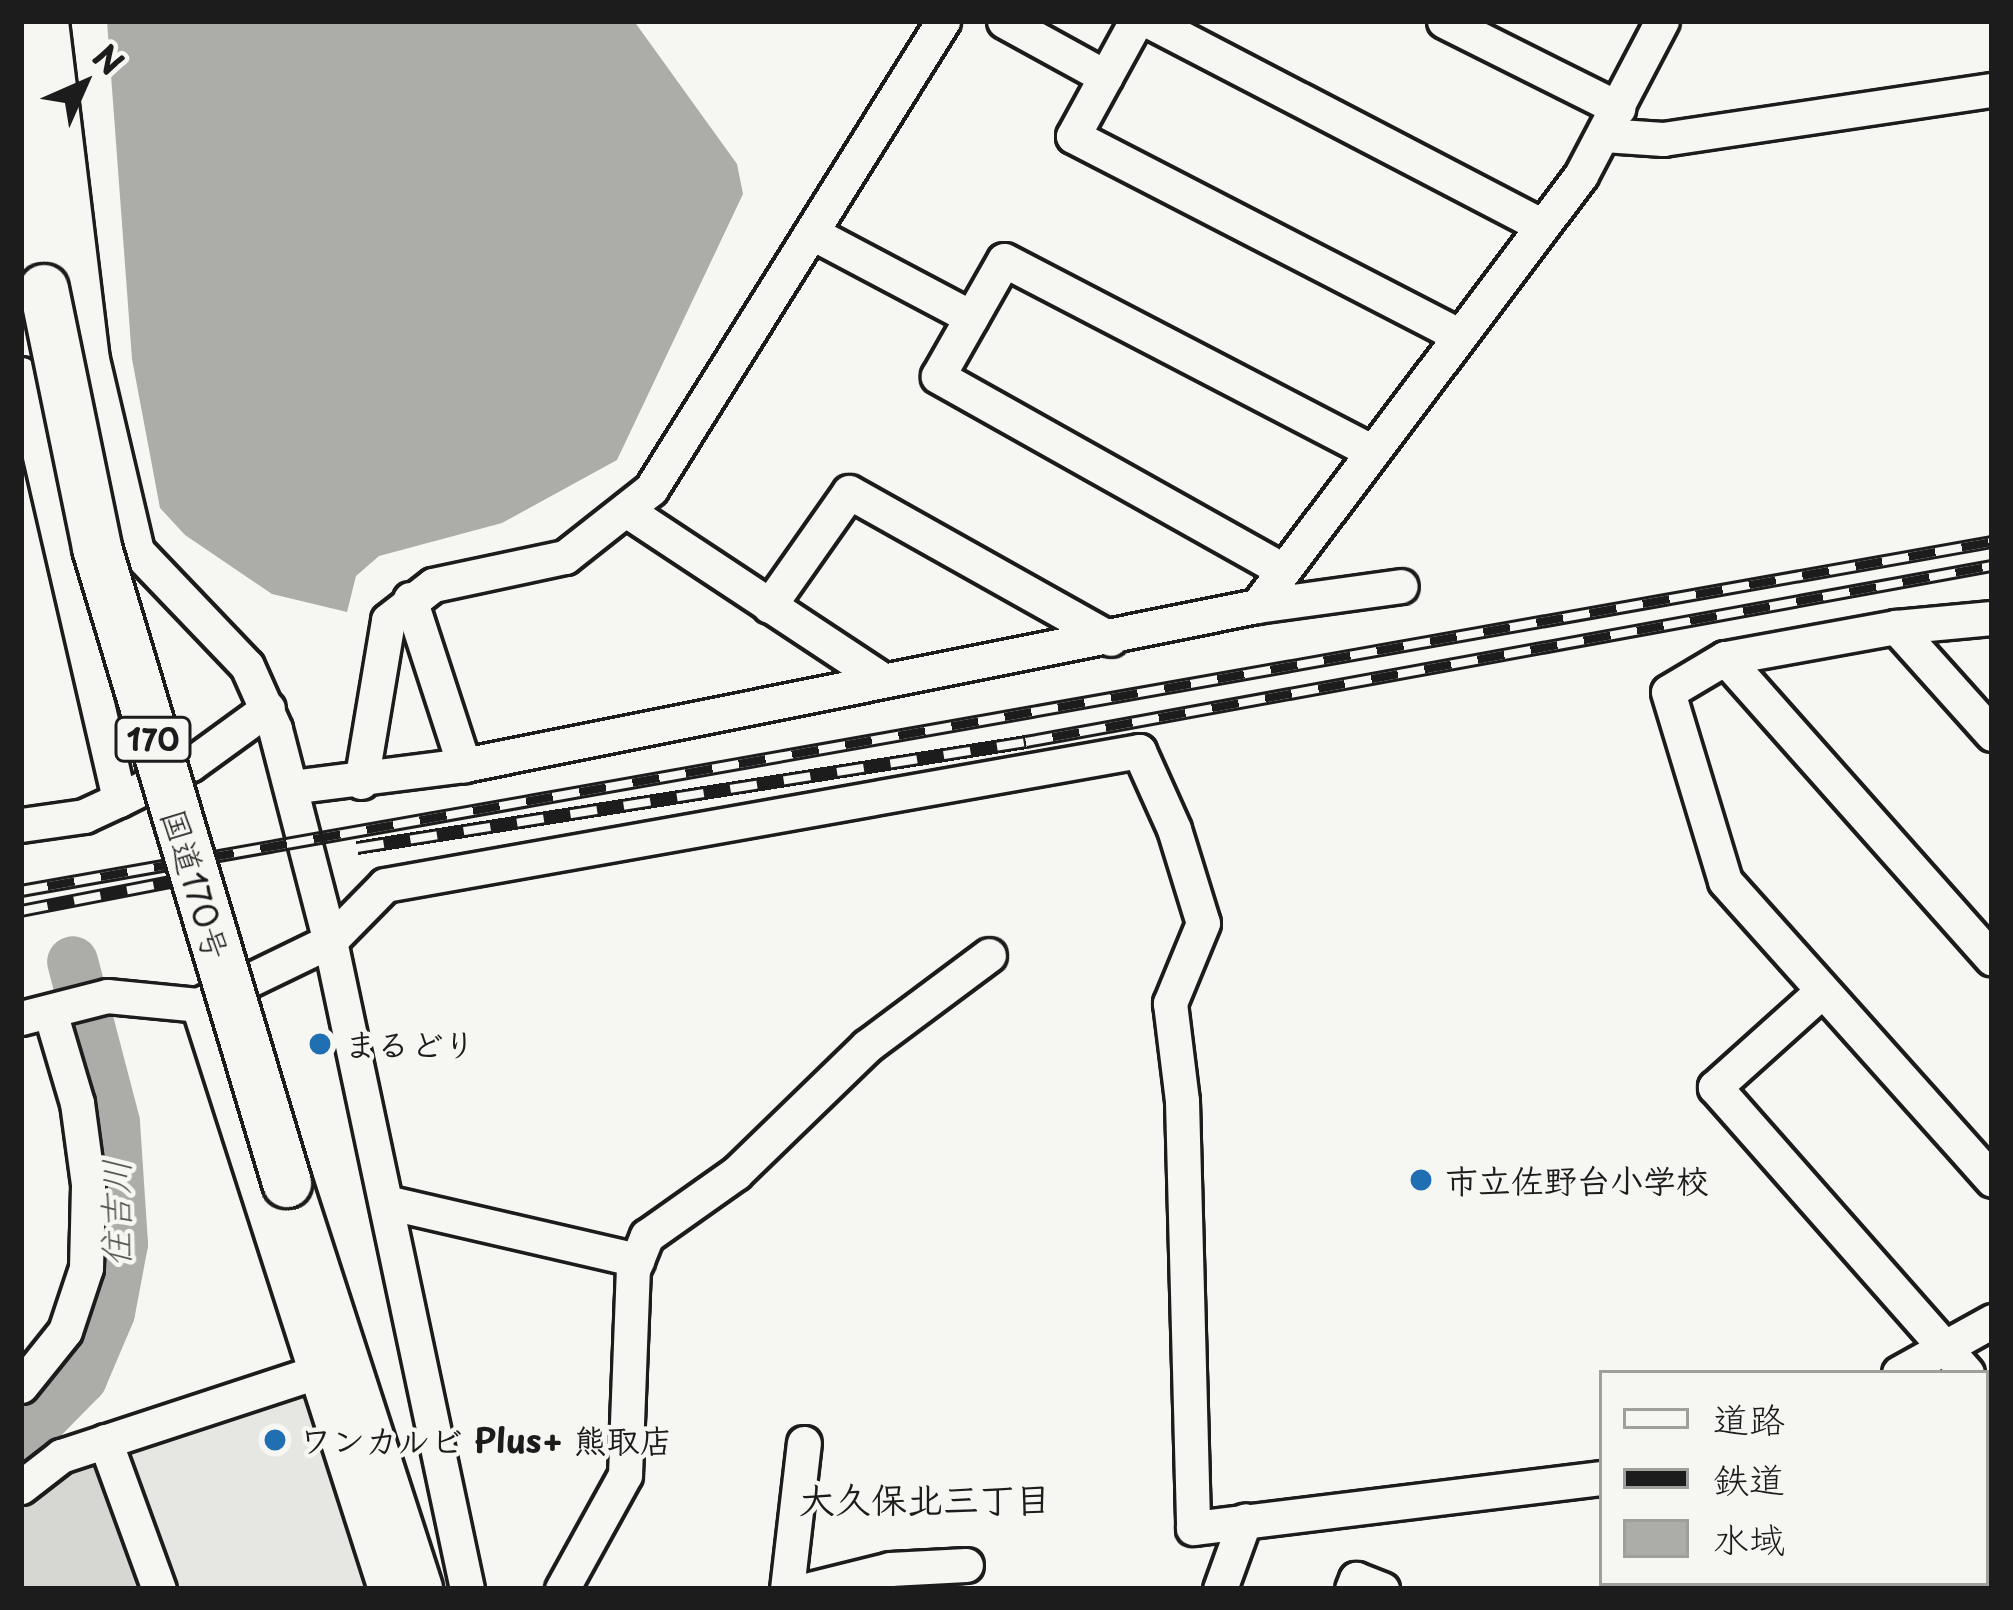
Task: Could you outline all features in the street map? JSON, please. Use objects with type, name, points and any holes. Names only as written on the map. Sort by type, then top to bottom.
[{"type":"highway","name":"国道170号","points":[[22,21],[44,289],[97,548],[287,1183],[418,1589]]},
{"type":"street","points":[[52,21],[92,359],[137,551],[214,625],[268,708],[330,941],[467,1589]]},
{"type":"street","points":[[361,782],[388,620],[434,585],[565,557],[629,512],[814,234],[944,21]]},
{"type":"street","points":[[1004,21],[1106,76]]},
{"type":"street","points":[[1136,21],[1073,136],[1459,335]]},
{"type":"street","points":[[1149,21],[1543,226]]},
{"type":"street","points":[[1444,21],[1611,122],[1663,139],[1992,90]]},
{"type":"street","points":[[1257,606],[1543,226],[1611,122],[1662,21]]},
{"type":"street","points":[[814,234],[971,317]]},
{"type":"street","points":[[1283,570],[938,376],[1004,260],[1371,451]]},
{"type":"street","points":[[21,374],[118,800]]},
{"type":"street","points":[[770,606],[849,492],[1111,639]]},
{"type":"street","points":[[629,512],[884,680]]},
{"type":"street","points":[[291,787],[361,782],[464,765],[1111,639],[1257,606],[1401,586]]},
{"type":"street","points":[[410,599],[464,765]]},
{"type":"street","points":[[1992,618],[1896,627],[1725,658],[1668,692],[1724,881],[1992,1180]]},
{"type":"street","points":[[1896,627],[1992,734]]},
{"type":"street","points":[[1725,658],[1992,959]]},
{"type":"street","points":[[21,825],[83,816],[118,800],[191,764],[268,708]]},
{"type":"street","points":[[21,1386],[65,1331],[86,1268],[88,1184],[77,1103],[35,1015],[107,996],[198,1005],[330,941],[385,885],[1139,751],[1174,829],[1203,923],[1170,1003],[1182,1101],[1193,1528],[1599,1478]]},
{"type":"street","points":[[562,1589],[625,1475],[637,1259],[647,1236],[736,1173],[868,1046],[989,955]]},
{"type":"street","points":[[1822,991],[1715,1087],[1964,1370]]},
{"type":"street","points":[[198,1005],[385,1589]]},
{"type":"street","points":[[386,1202],[637,1259]]},
{"type":"street","points":[[1904,1370],[1992,1321]]},
{"type":"street","points":[[21,1487],[61,1456],[316,1372]]},
{"type":"street","points":[[105,1442],[159,1589]]},
{"type":"street","points":[[787,1589],[804,1443]]},
{"type":"street","points":[[1220,1589],[1245,1520]]},
{"type":"street","points":[[809,1589],[966,1565]]},
{"type":"street","points":[[1352,1589],[1356,1579],[1382,1589]]},
{"type":"shaded area","points":[[302,1389],[369,1589],[172,1589],[123,1457],[129,1446]]},
{"type":"shaded area","points":[[96,1461],[143,1589],[21,1589],[21,1500],[71,1466]]},
{"type":"water","points":[[107,21],[634,21],[737,164],[743,194],[617,460],[502,523],[379,556],[356,576],[347,612],[272,594],[185,535],[160,508],[132,359]]},
{"type":"waterway","name":"住吉川","points":[[21,1439],[81,1378],[109,1312],[122,1243],[114,1122],[72,961]]},
{"type":"railway","points":[[21,891],[1992,542]]},
{"type":"railway","points":[[357,848],[1026,742],[1992,566]]},
{"type":"railway","points":[[21,911],[221,872]]},
{"type":"place","name":"まるどり","points":[[320,1044]]},
{"type":"place","name":"市立佐野台小学校","points":[[1421,1180]]},
{"type":"place","name":"ワンカルビ Plus+ 熊取店","points":[[275,1440]]},
{"type":"district","name":"大久保北三丁目","points":[[925,1499]]}]
